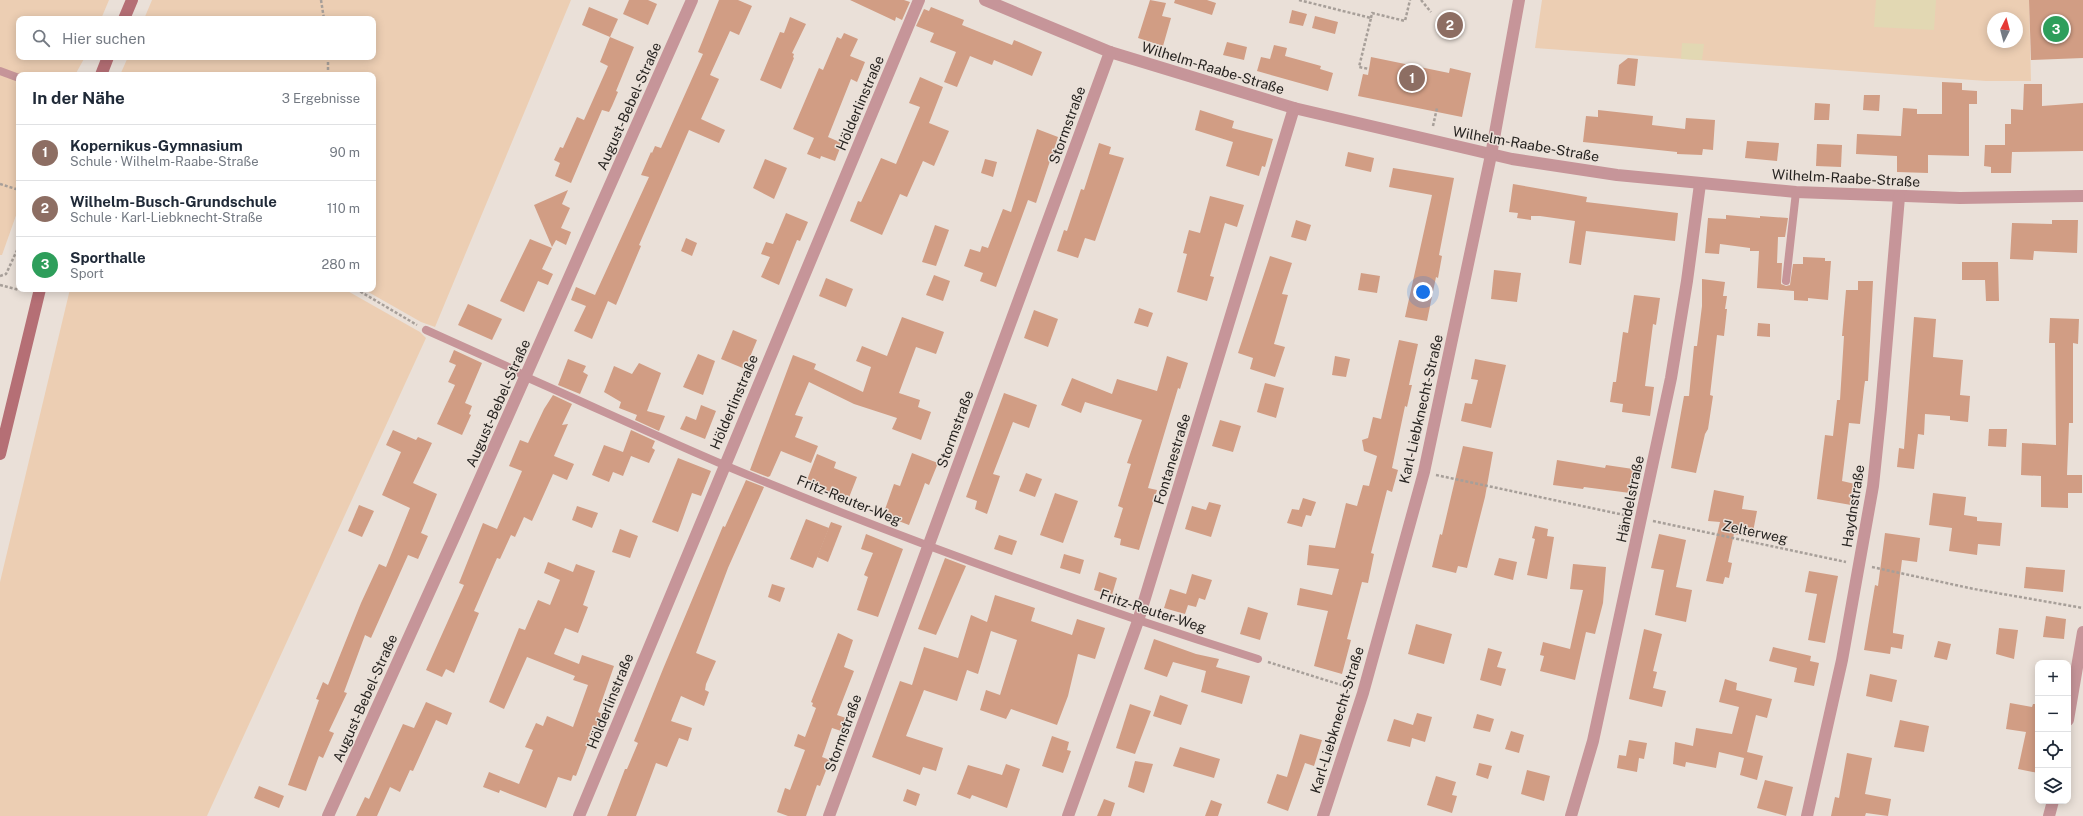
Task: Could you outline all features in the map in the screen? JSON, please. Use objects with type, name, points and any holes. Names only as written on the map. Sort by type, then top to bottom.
[{"type":"main road","points":[[125,16],[132,0]]},
{"type":"main road","points":[[102,72],[107,60]]},
{"type":"main road","points":[[0,454],[39,292]]},
{"type":"street","name":"August-Bebel-Straße","points":[[328,816],[526,377],[692,0]]},
{"type":"street","name":"Hölderlinstraße","points":[[579,816],[919,0]]},
{"type":"street","name":"Wilhelm-Raabe-Straße","points":[[985,0],[1110,52],[1294,108],[1491,155],[1617,175],[1796,192],[1960,198],[2083,196]]},
{"type":"street","name":"Karl-Liebknecht-Straße","points":[[1323,816],[1363,692],[1424,472],[1491,155],[1519,0]]},
{"type":"street","name":"Stormstraße","points":[[829,816],[1110,52]]},
{"type":"street","name":"Fontanestraße","points":[[1068,816],[1138,621],[1294,108]]},
{"type":"street","name":"Händelstraße","points":[[1571,816],[1593,741],[1671,378],[1687,281],[1700,184]]},
{"type":"street","name":"Haydnstraße","points":[[1807,816],[1842,660],[1873,486],[1900,197]]},
{"type":"street","points":[[2071,702],[2083,632]]},
{"type":"street","points":[[2049,816],[2052,804]]},
{"type":"lane","points":[[0,71],[16,77]]},
{"type":"lane","points":[[1786,281],[1796,192]]},
{"type":"lane","name":"Fritz-Reuter-Weg","points":[[426,330],[513,369],[526,377],[724,465],[928,546],[1138,621],[1258,659]]},
{"type":"path","points":[[322,0],[324,16]]},
{"type":"path","points":[[1299,0],[1371,18]]},
{"type":"path","points":[[1369,69],[1359,67],[1372,13],[1405,21],[1410,0]]},
{"type":"path","points":[[1421,0],[1431,12]]},
{"type":"path","points":[[328,60],[328,72]]},
{"type":"path","points":[[1430,140],[1437,108]]},
{"type":"path","points":[[0,184],[16,189]]},
{"type":"path","points":[[0,276],[6,274],[16,252]]},
{"type":"path","points":[[0,284],[16,289]]},
{"type":"path","points":[[361,292],[426,330]]},
{"type":"path","name":"Zelterweg","points":[[1424,472],[1974,589],[2083,608]]},
{"type":"path","points":[[1258,659],[1352,689]]},
{"type":"shaded area","points":[[0,0],[109,0],[102,16],[16,16],[16,60],[83,60],[77,72],[16,72],[16,215],[2,255],[0,255]]},
{"type":"shaded area","points":[[152,0],[571,0],[435,327],[421,322],[368,292],[376,292],[376,72],[121,72],[127,60],[376,60],[376,16],[145,16]]},
{"type":"shaded area","points":[[1542,0],[2029,0],[2031,81],[1986,81],[1535,48]]},
{"type":"shaded area","points":[[69,292],[349,292],[420,332],[426,338],[207,816],[0,816],[0,582]]},
{"type":"sand","points":[[1876,0],[1936,0],[1934,30],[1874,27]]},
{"type":"sand","points":[[1682,43],[1704,44],[1702,60],[1681,59]]},
{"type":"building","points":[[629,0],[648,0],[657,4],[648,25],[623,14]]},
{"type":"building","points":[[719,0],[738,0],[752,6],[739,35],[730,31],[710,75],[719,79],[701,119],[725,130],[719,143],[689,130],[639,245],[641,246],[616,305],[608,301],[592,339],[574,331],[586,306],[571,300],[576,287],[595,295],[649,177],[641,175],[651,152],[652,153],[655,146],[661,148],[703,54],[698,52]]},
{"type":"building","points":[[850,0],[904,0],[910,2],[902,20],[896,17],[895,21]]},
{"type":"building","points":[[1150,0],[1166,3],[1162,16],[1171,18],[1163,46],[1138,38]]},
{"type":"building","points":[[1175,0],[1207,0],[1216,3],[1212,15],[1174,3]]},
{"type":"building","points":[[2029,0],[2083,0],[2083,58],[2031,60]]},
{"type":"building","points":[[589,7],[618,19],[610,37],[582,25]]},
{"type":"building","points":[[931,7],[964,20],[962,25],[1012,45],[1014,40],[1042,52],[1032,76],[994,60],[992,65],[970,56],[957,87],[944,82],[956,52],[930,42],[934,33],[916,26],[924,9],[929,11]]},
{"type":"building","points":[[1292,10],[1307,14],[1303,26],[1289,23]]},
{"type":"building","points":[[1315,16],[1338,22],[1335,34],[1312,28]]},
{"type":"building","points":[[790,17],[806,24],[792,53],[794,54],[794,58],[781,89],[760,80],[780,32],[784,33]]},
{"type":"building","points":[[844,33],[858,39],[850,56],[865,62],[857,82],[851,79],[828,137],[842,143],[835,161],[821,156],[820,159],[807,154],[814,138],[793,129],[819,68],[823,70],[837,37],[841,39]]},
{"type":"building","points":[[610,37],[634,47],[616,91],[618,92],[612,106],[609,112],[602,110],[571,183],[555,176],[560,163],[554,160],[560,147],[563,148],[577,117],[584,120],[608,66],[600,62]]},
{"type":"building","points":[[1227,42],[1247,47],[1244,60],[1223,55]]},
{"type":"building","points":[[1274,45],[1287,48],[1285,56],[1321,66],[1320,69],[1333,73],[1328,91],[1257,71],[1261,57],[1270,59]]},
{"type":"building","points":[[1371,57],[1449,73],[1450,68],[1471,73],[1462,117],[1358,96],[1363,74],[1368,75]]},
{"type":"building","points":[[1628,58],[1638,59],[1635,86],[1617,84],[1619,65]]},
{"type":"building","points":[[920,77],[943,87],[929,123],[949,131],[934,166],[923,161],[907,197],[900,194],[882,235],[850,221],[858,201],[861,202],[881,158],[896,164],[920,107],[909,103]]},
{"type":"building","points":[[1942,82],[1962,83],[1962,90],[1977,91],[1977,104],[1969,104],[1969,156],[1928,155],[1928,173],[1897,172],[1897,156],[1856,154],[1857,134],[1901,136],[1903,108],[1917,109],[1917,114],[1942,114]]},
{"type":"building","points":[[2024,84],[2042,84],[2042,106],[2083,103],[2083,151],[2012,152],[2011,173],[1991,173],[1991,167],[1984,166],[1985,145],[2005,145],[2005,124],[2011,124],[2011,109],[2023,110]]},
{"type":"building","points":[[1864,95],[1880,95],[1879,111],[1863,110]]},
{"type":"building","points":[[1815,103],[1830,104],[1829,120],[1814,120]]},
{"type":"building","points":[[1200,110],[1234,121],[1232,128],[1273,139],[1265,167],[1262,166],[1259,176],[1226,166],[1233,142],[1195,130]]},
{"type":"building","points":[[1598,110],[1653,116],[1652,125],[1685,129],[1686,118],[1715,120],[1713,150],[1703,149],[1702,155],[1677,154],[1677,152],[1583,142],[1586,116],[1598,117]]},
{"type":"building","points":[[1037,129],[1058,137],[1036,203],[1028,200],[996,287],[980,281],[983,273],[964,266],[970,249],[980,252],[982,246],[988,248],[1003,209],[1011,212]]},
{"type":"building","points":[[1747,141],[1779,143],[1777,161],[1745,158]]},
{"type":"building","points":[[1099,143],[1111,147],[1109,154],[1124,158],[1095,241],[1085,238],[1078,258],[1057,251],[1064,230],[1067,231],[1081,189],[1084,190]]},
{"type":"building","points":[[1817,144],[1842,145],[1841,167],[1816,166]]},
{"type":"building","points":[[1348,152],[1374,158],[1371,172],[1345,166]]},
{"type":"building","points":[[765,159],[787,168],[774,199],[753,188]]},
{"type":"building","points":[[985,159],[997,162],[993,177],[981,173]]},
{"type":"building","points":[[1393,168],[1454,178],[1439,255],[1442,256],[1438,278],[1436,277],[1427,321],[1405,317],[1432,195],[1389,187]]},
{"type":"building","points":[[1513,184],[1587,197],[1586,202],[1678,213],[1675,241],[1586,231],[1581,265],[1569,263],[1575,221],[1540,216],[1531,216],[1531,220],[1517,218],[1518,213],[1509,212]]},
{"type":"building","points":[[568,190],[562,204],[570,208],[561,228],[571,232],[566,245],[556,240],[552,247],[534,205]]},
{"type":"building","points":[[1210,196],[1244,205],[1237,227],[1225,223],[1210,276],[1214,277],[1207,301],[1177,292],[1187,254],[1183,253],[1189,230],[1200,233]]},
{"type":"building","points":[[786,213],[808,222],[800,241],[797,240],[779,285],[761,277],[770,257],[761,254],[766,242],[773,244]]},
{"type":"building","points":[[1726,215],[1760,218],[1760,216],[1788,218],[1785,237],[1778,237],[1777,263],[1782,263],[1781,284],[1786,286],[1790,285],[1793,264],[1803,264],[1803,257],[1825,258],[1825,261],[1831,261],[1828,300],[1808,298],[1808,301],[1794,300],[1794,291],[1757,288],[1759,251],[1750,251],[1750,248],[1720,244],[1719,254],[1705,253],[1708,218],[1726,219]]},
{"type":"building","points":[[1296,220],[1311,225],[1306,241],[1291,237]]},
{"type":"building","points":[[2052,220],[2078,220],[2077,253],[2034,251],[2033,260],[2010,259],[2012,223],[2052,224]]},
{"type":"building","points":[[935,225],[949,230],[936,266],[922,262]]},
{"type":"building","points":[[686,238],[697,243],[692,256],[681,251]]},
{"type":"building","points":[[530,239],[552,248],[542,269],[553,274],[548,285],[538,281],[524,312],[500,301]]},
{"type":"building","points":[[1270,256],[1292,263],[1282,294],[1288,295],[1274,344],[1285,347],[1275,377],[1250,369],[1253,358],[1238,353]]},
{"type":"building","points":[[1962,262],[1998,262],[1999,301],[1986,301],[1985,280],[1962,280]]},
{"type":"building","points":[[1494,270],[1521,273],[1517,302],[1491,299]]},
{"type":"building","points":[[1361,273],[1380,276],[1377,293],[1358,290]]},
{"type":"building","points":[[934,275],[950,281],[943,301],[926,295]]},
{"type":"building","points":[[826,278],[853,289],[846,307],[819,296]]},
{"type":"building","points":[[1702,279],[1725,282],[1723,296],[1727,296],[1725,309],[1727,309],[1724,336],[1717,335],[1710,395],[1713,396],[1708,429],[1705,434],[1696,473],[1671,468],[1684,396],[1689,396],[1694,346],[1697,346],[1702,306]]},
{"type":"building","points":[[1858,281],[1873,281],[1868,381],[1865,381],[1860,424],[1849,423],[1842,481],[1855,484],[1851,505],[1817,499],[1825,435],[1833,436],[1837,400],[1840,400],[1844,336],[1842,336],[1846,290],[1858,290]]},
{"type":"building","points":[[1634,295],[1660,298],[1656,325],[1653,324],[1645,386],[1654,387],[1650,416],[1622,412],[1623,404],[1610,402],[1613,382],[1616,382],[1623,332],[1628,333]]},
{"type":"building","points":[[468,304],[502,319],[492,340],[458,325]]},
{"type":"building","points":[[1139,308],[1153,313],[1148,327],[1134,323]]},
{"type":"building","points":[[1034,310],[1058,319],[1048,347],[1024,338]]},
{"type":"building","points":[[902,317],[944,332],[936,354],[916,347],[899,393],[920,400],[918,407],[931,412],[921,440],[892,429],[897,418],[854,404],[809,382],[795,415],[803,417],[795,437],[818,446],[811,463],[781,451],[770,476],[768,477],[750,470],[793,355],[816,364],[814,369],[863,392],[871,367],[856,361],[862,346],[887,356]]},
{"type":"building","points":[[1914,317],[1936,319],[1933,357],[1963,360],[1960,395],[1970,396],[1968,422],[1950,420],[1950,416],[1925,414],[1924,435],[1918,434],[1914,469],[1897,467],[1899,448],[1904,449]]},
{"type":"building","points":[[2050,318],[2079,319],[2078,344],[2073,343],[2073,423],[2069,423],[2067,475],[2082,475],[2082,493],[2068,493],[2068,508],[2041,507],[2041,476],[2021,475],[2022,443],[2056,445],[2055,343],[2049,343]]},
{"type":"building","points":[[1758,323],[1770,324],[1770,337],[1757,336]]},
{"type":"building","points":[[733,330],[757,340],[745,369],[721,359]]},
{"type":"building","points":[[1399,340],[1418,344],[1409,385],[1412,385],[1407,407],[1405,406],[1392,468],[1398,470],[1392,492],[1387,490],[1371,553],[1374,554],[1368,583],[1362,582],[1347,639],[1351,640],[1342,674],[1314,666],[1328,611],[1297,605],[1300,588],[1332,595],[1339,569],[1307,565],[1309,545],[1335,548],[1346,503],[1357,506],[1363,485],[1369,486],[1377,456],[1364,451],[1362,440],[1368,438],[1373,417],[1381,419]]},
{"type":"building","points":[[454,350],[482,363],[465,403],[472,406],[469,414],[471,415],[462,435],[437,424],[455,385],[448,382],[456,365],[449,362]]},
{"type":"building","points":[[698,354],[715,361],[703,395],[683,387]]},
{"type":"building","points":[[1167,356],[1188,363],[1180,389],[1178,388],[1148,488],[1157,490],[1139,550],[1120,545],[1121,539],[1114,537],[1123,508],[1118,506],[1131,464],[1127,463],[1142,420],[1085,402],[1081,413],[1061,405],[1072,378],[1112,394],[1117,379],[1157,391]]},
{"type":"building","points":[[1335,356],[1350,359],[1346,377],[1332,375]]},
{"type":"building","points":[[568,359],[586,366],[583,372],[588,375],[580,394],[558,385]]},
{"type":"building","points":[[1475,359],[1506,365],[1491,428],[1461,421],[1465,403],[1472,404],[1478,380],[1471,379]]},
{"type":"building","points":[[639,363],[661,373],[647,411],[665,416],[659,431],[635,420],[637,415],[619,408],[621,402],[604,392],[614,366],[632,374]]},
{"type":"building","points":[[1265,383],[1284,388],[1276,418],[1257,412]]},
{"type":"building","points":[[1004,393],[1037,405],[1029,428],[1013,422],[993,474],[1000,476],[987,514],[975,509],[977,501],[966,497]]},
{"type":"building","points":[[553,395],[572,404],[562,425],[568,424],[554,456],[574,464],[567,480],[553,474],[532,521],[524,517],[515,537],[511,535],[500,559],[497,558],[474,611],[479,613],[454,673],[446,669],[442,677],[426,670],[464,585],[459,583],[483,523],[497,529],[522,471],[509,466],[520,440],[528,443],[544,409]]},
{"type":"building","points":[[701,405],[716,411],[705,439],[680,429],[686,416],[696,420]]},
{"type":"building","points":[[1220,420],[1241,426],[1233,452],[1212,446]]},
{"type":"building","points":[[1989,429],[2007,429],[2006,447],[1988,446]]},
{"type":"building","points":[[393,430],[416,440],[418,437],[432,443],[413,483],[437,494],[421,533],[428,536],[418,559],[408,555],[371,638],[365,635],[344,692],[347,693],[329,731],[334,733],[323,758],[319,756],[306,791],[288,785],[319,700],[316,699],[323,682],[328,685],[361,603],[379,564],[386,567],[410,508],[382,495],[401,452],[386,445]]},
{"type":"building","points":[[631,430],[655,441],[652,448],[655,450],[649,463],[631,456],[623,476],[613,472],[609,482],[592,475],[604,445],[623,452]]},
{"type":"building","points":[[1463,446],[1493,452],[1485,497],[1467,568],[1458,566],[1456,573],[1432,567],[1440,534],[1442,535]]},
{"type":"building","points":[[912,453],[938,463],[929,485],[925,483],[909,525],[883,515],[894,484],[900,486]]},
{"type":"building","points":[[817,454],[836,462],[834,468],[857,477],[848,500],[820,490],[821,488],[814,485],[815,483],[807,480]]},
{"type":"building","points":[[678,458],[711,471],[701,496],[692,493],[678,532],[652,522]]},
{"type":"building","points":[[1557,460],[1605,468],[1606,465],[1633,469],[1630,493],[1584,487],[1583,489],[1553,485]]},
{"type":"building","points":[[1026,473],[1042,479],[1035,497],[1019,491]]},
{"type":"building","points":[[746,480],[764,487],[728,568],[696,653],[716,661],[706,684],[705,690],[709,692],[704,706],[681,696],[671,721],[692,728],[688,741],[679,738],[667,767],[656,763],[636,816],[607,816],[625,769],[627,769],[638,743],[634,741],[663,669],[723,526],[725,527]]},
{"type":"building","points":[[1714,490],[1744,496],[1742,509],[1757,511],[1752,537],[1734,534],[1728,562],[1732,563],[1729,578],[1725,577],[1723,584],[1706,581],[1720,522],[1708,521]]},
{"type":"building","points":[[1055,493],[1078,501],[1063,543],[1040,535]]},
{"type":"building","points":[[1933,493],[1966,497],[1964,515],[1977,517],[1977,521],[2002,523],[2000,546],[1978,544],[1977,555],[1949,551],[1952,528],[1929,525]]},
{"type":"building","points":[[1303,498],[1316,502],[1311,516],[1306,515],[1302,527],[1287,523],[1292,509],[1299,510]]},
{"type":"building","points":[[1209,502],[1221,505],[1211,537],[1185,529],[1192,506],[1206,510]]},
{"type":"building","points":[[359,505],[374,511],[362,537],[348,531]]},
{"type":"building","points":[[577,506],[598,513],[592,528],[572,520]]},
{"type":"building","points":[[806,519],[829,528],[813,568],[790,559]]},
{"type":"building","points":[[831,522],[842,526],[828,562],[817,557]]},
{"type":"building","points":[[1535,526],[1548,529],[1547,536],[1554,537],[1547,579],[1527,575],[1535,539],[1532,538]]},
{"type":"building","points":[[620,529],[638,536],[630,558],[612,552]]},
{"type":"building","points":[[1885,533],[1920,538],[1917,562],[1902,560],[1893,633],[1904,635],[1902,649],[1891,647],[1890,654],[1864,650],[1875,585],[1878,586]]},
{"type":"building","points":[[866,534],[903,549],[878,617],[857,610],[868,577],[864,575],[873,553],[861,549]]},
{"type":"building","points":[[1659,534],[1686,540],[1676,587],[1692,590],[1686,622],[1655,615],[1664,570],[1651,568]]},
{"type":"building","points":[[999,535],[1017,541],[1012,555],[994,549]]},
{"type":"building","points":[[1064,554],[1084,560],[1080,574],[1060,568]]},
{"type":"building","points":[[945,558],[966,566],[936,635],[918,629]]},
{"type":"building","points":[[1499,558],[1517,562],[1513,580],[1494,575]]},
{"type":"building","points":[[548,562],[573,572],[576,564],[595,571],[583,605],[588,607],[578,633],[565,628],[554,654],[579,664],[582,655],[614,666],[598,712],[602,714],[595,735],[592,734],[576,776],[573,775],[571,781],[558,777],[546,808],[500,790],[499,793],[483,787],[489,772],[519,784],[533,750],[525,747],[536,723],[543,726],[547,716],[573,727],[588,685],[573,680],[575,676],[527,657],[504,709],[489,702],[519,628],[525,630],[538,600],[550,605],[560,580],[544,573]]},
{"type":"building","points":[[1573,564],[1606,567],[1603,603],[1595,634],[1586,632],[1575,680],[1540,671],[1544,656],[1540,655],[1543,642],[1570,649],[1583,590],[1570,589]]},
{"type":"building","points":[[2026,567],[2065,570],[2063,592],[2024,588]]},
{"type":"building","points":[[1809,571],[1838,576],[1825,643],[1808,640],[1817,594],[1805,592]]},
{"type":"building","points":[[1099,572],[1117,578],[1112,595],[1094,590]]},
{"type":"building","points":[[1192,574],[1212,580],[1205,600],[1199,598],[1196,607],[1188,605],[1185,614],[1164,608],[1170,589],[1186,594]]},
{"type":"building","points":[[772,584],[785,588],[780,602],[768,597]]},
{"type":"building","points":[[995,595],[1035,608],[1031,621],[1072,635],[1077,619],[1105,628],[1095,659],[1078,654],[1068,696],[1057,725],[1011,709],[1006,719],[980,710],[986,690],[1000,695],[1017,640],[991,631],[978,674],[967,670],[957,701],[924,690],[906,736],[943,748],[936,771],[923,767],[920,775],[872,757],[900,681],[912,685],[924,647],[958,658],[971,615],[987,622]]},
{"type":"building","points":[[1248,607],[1268,613],[1260,640],[1240,634]]},
{"type":"building","points":[[2046,616],[2066,619],[2064,639],[2043,637]]},
{"type":"building","points":[[1416,624],[1452,634],[1444,664],[1408,654]]},
{"type":"building","points":[[1999,628],[2018,630],[2014,659],[1996,654]]},
{"type":"building","points":[[1644,629],[1662,634],[1653,671],[1657,672],[1653,688],[1666,691],[1662,707],[1629,699]]},
{"type":"building","points":[[838,633],[853,640],[844,667],[854,671],[837,715],[846,718],[841,731],[832,728],[822,757],[830,760],[820,786],[817,785],[806,816],[788,816],[777,812],[785,788],[790,790],[805,750],[794,746],[798,734],[805,737],[816,708],[812,706],[813,703],[811,702]]},
{"type":"building","points":[[1154,639],[1196,654],[1219,659],[1216,667],[1250,676],[1242,704],[1201,692],[1206,671],[1173,662],[1167,677],[1144,669]]},
{"type":"building","points":[[1938,641],[1951,644],[1947,660],[1934,657]]},
{"type":"building","points":[[1773,647],[1811,656],[1810,661],[1819,663],[1814,686],[1794,682],[1797,668],[1769,661]]},
{"type":"building","points":[[1488,648],[1502,652],[1497,667],[1506,669],[1501,686],[1480,680]]},
{"type":"building","points":[[1870,674],[1897,680],[1892,702],[1866,696]]},
{"type":"building","points":[[1725,679],[1737,683],[1736,690],[1772,699],[1767,718],[1756,715],[1747,752],[1763,756],[1757,780],[1740,775],[1744,758],[1719,752],[1716,768],[1686,762],[1685,767],[1673,764],[1675,742],[1693,746],[1696,728],[1732,734],[1739,707],[1719,702]]},
{"type":"building","points":[[1160,695],[1188,705],[1181,725],[1153,716]]},
{"type":"building","points":[[426,702],[452,713],[447,725],[436,720],[413,771],[410,770],[400,792],[390,787],[377,816],[356,816],[365,797],[369,799],[403,724],[414,728]]},
{"type":"building","points":[[2010,703],[2032,707],[2033,704],[2035,704],[2035,772],[2018,769],[2026,732],[2006,729]]},
{"type":"building","points":[[1130,704],[1151,711],[1135,754],[1116,748]]},
{"type":"building","points":[[1417,713],[1432,717],[1425,742],[1412,738],[1410,747],[1387,741],[1394,719],[1413,725]]},
{"type":"building","points":[[1477,714],[1494,719],[1490,732],[1473,728]]},
{"type":"building","points":[[1900,720],[1929,726],[1924,752],[1894,747]]},
{"type":"building","points":[[1511,731],[1524,735],[1519,753],[1505,749]]},
{"type":"building","points":[[1300,734],[1322,740],[1314,766],[1305,763],[1288,811],[1267,803],[1277,774],[1287,777]]},
{"type":"building","points":[[1052,736],[1069,742],[1067,750],[1071,751],[1063,773],[1042,766]]},
{"type":"building","points":[[1629,740],[1647,743],[1644,759],[1639,758],[1637,772],[1617,768],[1619,755],[1626,756]]},
{"type":"building","points":[[1180,747],[1220,759],[1214,778],[1173,766]]},
{"type":"building","points":[[1847,753],[1872,758],[1865,794],[1891,799],[1888,816],[1866,813],[1865,816],[1831,816],[1835,797],[1839,798]]},
{"type":"building","points":[[1135,761],[1153,764],[1144,793],[1128,787]]},
{"type":"building","points":[[1479,763],[1492,766],[1488,779],[1476,775]]},
{"type":"building","points":[[1006,764],[1020,769],[1007,808],[972,795],[970,799],[957,794],[968,765],[1002,775]]},
{"type":"building","points":[[1527,770],[1550,776],[1544,801],[1521,794]]},
{"type":"building","points":[[1436,776],[1456,782],[1452,795],[1457,796],[1452,813],[1427,805]]},
{"type":"building","points":[[1765,780],[1793,787],[1786,816],[1757,808]]},
{"type":"building","points":[[259,786],[284,796],[279,808],[254,798]]},
{"type":"building","points":[[907,789],[920,794],[916,806],[903,801]]},
{"type":"building","points":[[1104,799],[1115,803],[1111,816],[1097,816]]},
{"type":"building","points":[[1211,800],[1222,804],[1218,816],[1205,816]]},
{"type":"place","name":"Wilhelm-Busch-Grundschule","points":[[1450,25]]},
{"type":"place","name":"Sporthalle","points":[[2056,29]]},
{"type":"place","name":"Kopernikus-Gymnasium","points":[[1412,78]]}]
